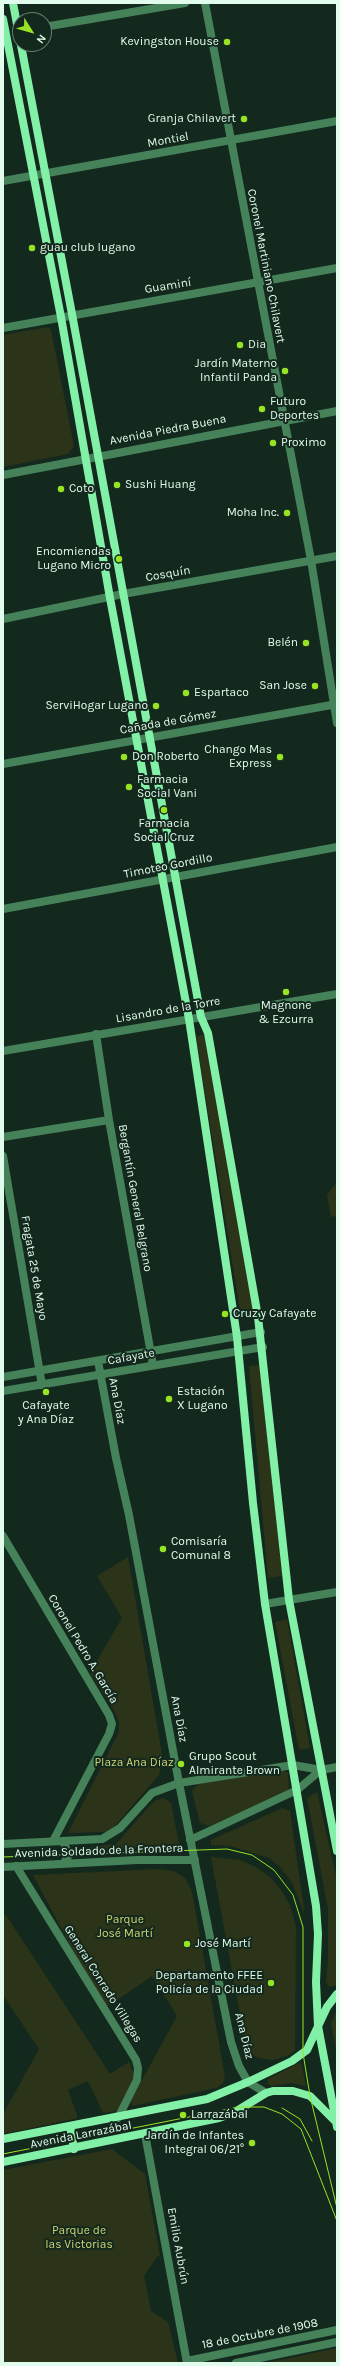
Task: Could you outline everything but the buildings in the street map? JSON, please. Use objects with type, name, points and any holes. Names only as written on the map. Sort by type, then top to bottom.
[{"type":"main road","points":[[3,20],[4,35],[61,317],[110,598],[189,1019],[239,1351],[248,1458],[265,1604],[317,1912],[318,2026],[336,2125]]},
{"type":"main road","points":[[23,52],[44,173],[72,314],[123,594],[151,737],[201,1017],[208,1033],[261,1332],[289,1600],[337,1851]]},
{"type":"main road","name":"Avenida Larrazábal","points":[[3,2139],[118,2118],[207,2099],[248,2082],[292,2061],[303,2054],[312,2043],[327,2007],[337,1994]]},
{"type":"main road","name":"Avenida Larrazábal","points":[[3,2162],[145,2134],[226,2116],[266,2093],[293,2091],[310,2096],[336,2125]]},
{"type":"main road","points":[[70,2126],[74,2148]]},
{"type":"street","points":[[52,27],[185,3]]},
{"type":"street","name":"Coronel Martiniano Chilavert","points":[[205,3],[257,284],[312,560],[337,723]]},
{"type":"street","name":"Montiel","points":[[3,181],[337,121]]},
{"type":"street","name":"Guaminí","points":[[3,328],[72,314],[257,284],[337,268]]},
{"type":"street","name":"Avenida Piedra Buena","points":[[3,475],[337,411]]},
{"type":"street","name":"Cosquín","points":[[3,619],[110,598],[123,594],[337,556]]},
{"type":"street","name":"Cañada de Gómez","points":[[3,764],[335,704]]},
{"type":"street","name":"Timoteo Gordillo","points":[[3,909],[337,847]]},
{"type":"street","name":"Lisandro de la Torre","points":[[3,1051],[337,994]]},
{"type":"street","name":"Bergantín General Belgrano","points":[[96,1034],[109,1120],[153,1365]]},
{"type":"street","points":[[3,1137],[109,1120]]},
{"type":"street","name":"Fragata 25 de Mayo","points":[[3,1156],[42,1385]]},
{"type":"street","name":"Cafayate","points":[[3,1377],[261,1332]]},
{"type":"street","name":"Cafayate","points":[[3,1391],[263,1347]]},
{"type":"street","name":"Ana Díaz","points":[[98,1361],[129,1515],[190,1840],[231,2042],[239,2066],[248,2082]]},
{"type":"street","name":"Coronel Pedro A. García","points":[[3,1536],[109,1715],[112,1724],[109,1734],[53,1842]]},
{"type":"street","points":[[265,1604],[337,1592]]},
{"type":"street","name":"Avenida Soldado de la Frontera","points":[[3,1844],[94,1840],[108,1836],[125,1823],[152,1793],[179,1782],[292,1765],[321,1770]]},
{"type":"street","points":[[321,1770],[337,1768]]},
{"type":"street","name":"Avenida Soldado de la Frontera","points":[[190,1840],[297,1790],[321,1770]]},
{"type":"street","points":[[63,1841],[69,1855],[63,1864]]},
{"type":"street","name":"Avenida Soldado de la Frontera","points":[[3,1867],[137,1860],[195,1860]]},
{"type":"street","name":"General Conrado Villegas","points":[[16,1866],[136,2060],[138,2068],[137,2080],[118,2118]]},
{"type":"street","points":[[248,2082],[266,2093]]},
{"type":"street","name":"Emilio Aubrún","points":[[145,2134],[187,2362]]},
{"type":"street","name":"18 de Octubre de 1908","points":[[187,2362],[337,2330]]},
{"type":"street","name":"18 de Octubre de 1908","points":[[236,2363],[337,2342]]},
{"type":"green space","points":[[48,327],[51,330],[74,446],[68,454],[3,467],[3,335]]},
{"type":"green space","points":[[204,1034],[254,1313],[241,1316],[196,1037]]},
{"type":"green space","points":[[337,1182],[337,1216],[331,1217],[327,1195]]},
{"type":"green space","points":[[260,1365],[282,1576],[268,1578],[249,1366]]},
{"type":"green space","name":"Plaza Ana Díaz","points":[[128,1557],[163,1760],[159,1775],[113,1828],[104,1832],[68,1833],[119,1732],[119,1722],[116,1714],[90,1673],[122,1618],[97,1576]]},
{"type":"green space","points":[[287,1619],[310,1748],[299,1750],[275,1622]]},
{"type":"green space","points":[[282,1769],[288,1773],[289,1789],[286,1793],[209,1826],[200,1823],[192,1791],[198,1784]]},
{"type":"green space","points":[[317,1792],[337,1880],[337,1985],[330,1987],[326,1984],[328,1959],[328,1909],[307,1798]]},
{"type":"green space","points":[[163,1798],[171,1803],[179,1844],[75,1853],[72,1849],[116,1844],[154,1801]]},
{"type":"green space","points":[[282,1808],[290,1811],[305,1916],[292,1883],[281,1868],[269,1858],[231,1846],[211,1845],[211,1840]]},
{"type":"green space","points":[[211,1857],[240,1860],[256,1867],[270,1877],[281,1890],[290,1905],[296,1927],[295,2051],[287,2056],[273,2060],[258,2058],[249,2052],[245,2042]]},
{"type":"green space","name":"Parque José Martí","points":[[159,1869],[174,1871],[186,1879],[192,1892],[225,2077],[223,2083],[217,2088],[132,2106],[131,2100],[177,2016],[152,1976],[104,2009],[33,1875]]},
{"type":"green space","points":[[3,1915],[6,1915],[110,2074],[129,2062],[134,2080],[117,2111],[103,2113],[88,2081],[68,2090],[78,2118],[3,2134],[3,2114],[39,2049],[3,1995]]},
{"type":"green space","points":[[337,2010],[337,2056],[331,2023]]},
{"type":"green space","points":[[301,2062],[306,2086],[291,2083],[272,2086],[268,2084],[268,2079]]},
{"type":"green space","name":"Parque de las Victorias","points":[[112,2149],[145,2174],[160,2256],[157,2257],[144,2276],[151,2311],[168,2322],[178,2363],[3,2363],[3,2170]]},
{"type":"green space","points":[[337,2348],[337,2363],[265,2363],[290,2358]]},
{"type":"tram line","points":[[3,1857],[227,1849],[252,1855],[274,1870],[293,1895],[303,1927],[303,2053],[310,2096],[337,2208]]},
{"type":"tram line","points":[[3,2154],[239,2107],[264,2107],[282,2114],[301,2129],[337,2221]]},
{"type":"tram line","points":[[282,2108],[300,2119],[312,2141]]},
{"type":"place","name":"Kevingston House","points":[[227,42]]},
{"type":"place","name":"Granja Chilavert","points":[[244,119]]},
{"type":"place","name":"guau club lugano","points":[[32,248]]},
{"type":"place","name":"Dia","points":[[240,345]]},
{"type":"place","name":"Jardín Materno Infantil Panda","points":[[285,371]]},
{"type":"place","name":"Futuro Deportes","points":[[262,409]]},
{"type":"place","name":"Proximo","points":[[273,443]]},
{"type":"place","name":"Sushi Huang","points":[[117,485]]},
{"type":"place","name":"Coto","points":[[61,489]]},
{"type":"place","name":"Moha Inc.","points":[[287,513]]},
{"type":"place","name":"Encomiendas Lugano Micro","points":[[119,559]]},
{"type":"place","name":"Belén","points":[[306,643]]},
{"type":"place","name":"San Jose","points":[[315,686]]},
{"type":"place","name":"Espartaco","points":[[186,693]]},
{"type":"place","name":"ServiHogar Lugano","points":[[156,706]]},
{"type":"place","name":"Don Roberto","points":[[124,757]]},
{"type":"place","name":"Chango Mas Express","points":[[280,757]]},
{"type":"place","name":"Farmacia Social Vani","points":[[129,787]]},
{"type":"place","name":"Farmacia Social Cruz","points":[[164,810]]},
{"type":"place","name":"Magnone & Ezcurra","points":[[286,992]]},
{"type":"place","name":"Cruz y Cafayate","points":[[225,1314]]},
{"type":"place","name":"Cafayate y Ana Díaz","points":[[46,1392]]},
{"type":"place","name":"Estación X Lugano","points":[[169,1399]]},
{"type":"place","name":"Comisaría Comunal 8","points":[[163,1549]]},
{"type":"place","name":"Grupo Scout Almirante Brown","points":[[181,1764]]},
{"type":"place","name":"José Martí","points":[[187,1944]]},
{"type":"place","name":"Departamento FFEE Policía de la Ciudad","points":[[271,1983]]},
{"type":"place","name":"Larrazábal","points":[[183,2115]]},
{"type":"place","name":"Jardín de Infantes Integral 06/21°","points":[[252,2143]]}]
